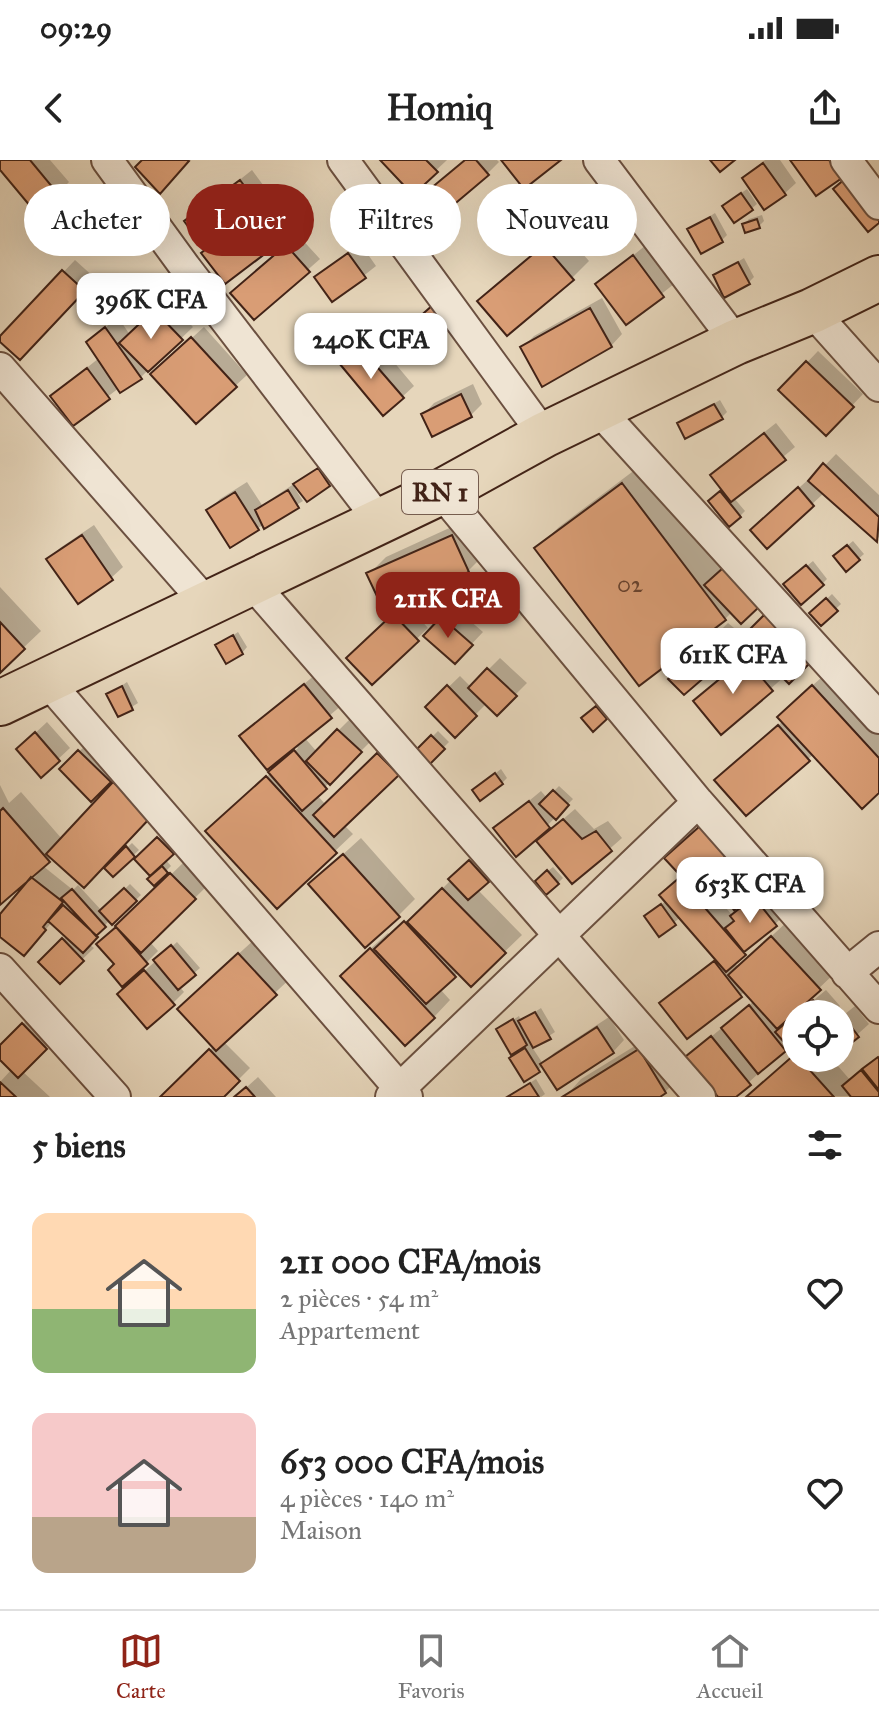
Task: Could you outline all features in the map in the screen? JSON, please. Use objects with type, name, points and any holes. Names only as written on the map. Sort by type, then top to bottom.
[{"type":"highway","name":"RN 1","points":[[0,703],[441,492],[544,435],[736,342],[812,311],[879,278]]},
{"type":"street","points":[[107,160],[379,520]]},
{"type":"street","points":[[343,160],[544,435]]},
{"type":"street","points":[[599,160],[736,342]]},
{"type":"street","points":[[846,160],[879,204]]},
{"type":"street","points":[[812,311],[879,386]]},
{"type":"street","points":[[0,368],[208,605]]},
{"type":"street","points":[[598,409],[879,718]]},
{"type":"street","points":[[441,492],[698,802],[879,1008]]},
{"type":"street","points":[[251,582],[700,1097]]},
{"type":"street","points":[[48,682],[399,1094],[559,933],[698,802]]},
{"type":"street","points":[[847,973],[879,947]]},
{"type":"street","points":[[0,969],[115,1097]]},
{"type":"building","points":[[0,160],[30,160],[50,184],[24,184],[24,199],[0,170]]},
{"type":"building","points":[[142,160],[189,161],[169,184],[151,184],[135,167]]},
{"type":"building","points":[[380,160],[426,160],[438,172],[425,184],[403,184]]},
{"type":"building","points":[[465,160],[476,160],[489,175],[461,199],[461,184],[436,184]]},
{"type":"building","points":[[501,160],[561,160],[530,184],[520,184]]},
{"type":"building","points":[[710,160],[735,160],[720,172]]},
{"type":"building","points":[[790,160],[829,160],[842,178],[816,196]]},
{"type":"building","points":[[763,163],[786,195],[764,210],[742,178]]},
{"type":"building","points":[[852,173],[879,206],[879,223],[868,232],[833,189]]},
{"type":"building","points":[[741,193],[753,210],[734,223],[722,206]]},
{"type":"building","points":[[710,217],[723,242],[701,254],[687,229]]},
{"type":"building","points":[[757,219],[760,228],[745,233],[742,224]]},
{"type":"building","points":[[203,256],[262,256],[225,284]]},
{"type":"building","points":[[273,256],[296,256],[310,272],[254,320],[230,293]]},
{"type":"building","points":[[344,256],[350,256],[366,278],[332,302],[314,277]]},
{"type":"building","points":[[531,256],[553,256],[574,280],[507,336],[477,301]]},
{"type":"building","points":[[634,256],[664,297],[626,325],[595,284]]},
{"type":"building","points":[[738,262],[750,284],[724,298],[713,275]]},
{"type":"building","points":[[62,270],[85,291],[20,360],[0,342],[0,336]]},
{"type":"building","points":[[434,304],[448,320],[422,343],[408,327]]},
{"type":"building","points":[[590,308],[612,347],[542,387],[520,347]]},
{"type":"building","points":[[154,310],[183,340],[148,372],[119,343]]},
{"type":"building","points":[[105,327],[142,379],[120,393],[86,342]]},
{"type":"building","points":[[191,337],[237,387],[196,424],[150,374]]},
{"type":"building","points":[[359,346],[404,398],[383,416],[339,363]]},
{"type":"building","points":[[806,361],[854,407],[826,436],[778,390]]},
{"type":"building","points":[[87,368],[110,399],[73,426],[50,396]]},
{"type":"building","points":[[461,394],[472,417],[432,437],[421,414]]},
{"type":"building","points":[[714,404],[723,419],[685,439],[677,423]]},
{"type":"building","points":[[764,433],[786,460],[731,502],[710,475]]},
{"type":"building","points":[[823,463],[879,517],[877,542],[808,481]]},
{"type":"building","points":[[318,468],[330,486],[307,502],[293,484]]},
{"type":"building","points":[[622,483],[726,620],[639,686],[534,548]]},
{"type":"building","points":[[798,487],[814,506],[767,549],[750,530]]},
{"type":"building","points":[[288,490],[299,508],[264,529],[255,510]]},
{"type":"building","points":[[720,491],[741,517],[729,527],[708,501]]},
{"type":"building","points":[[235,492],[259,530],[230,548],[206,510]]},
{"type":"building","points":[[82,535],[113,580],[78,604],[46,559]]},
{"type":"building","points":[[452,535],[469,572],[384,611],[366,573]]},
{"type":"building","points":[[847,545],[860,560],[846,572],[833,556]]},
{"type":"building","points":[[806,565],[824,585],[801,605],[783,584]]},
{"type":"building","points":[[723,568],[759,607],[741,624],[704,585]]},
{"type":"building","points":[[826,598],[838,611],[821,626],[809,613]]},
{"type":"building","points":[[393,614],[419,641],[372,685],[346,658]]},
{"type":"building","points":[[764,615],[811,662],[789,684],[742,637]]},
{"type":"building","points":[[441,617],[473,645],[455,664],[423,636]]},
{"type":"building","points":[[0,622],[25,649],[0,673]]},
{"type":"building","points":[[715,633],[736,650],[684,695],[668,679]]},
{"type":"building","points":[[233,635],[243,654],[226,664],[215,645]]},
{"type":"building","points":[[745,658],[773,691],[721,735],[693,701]]},
{"type":"building","points":[[487,668],[517,696],[497,716],[468,688]]},
{"type":"building","points":[[304,684],[332,718],[267,770],[239,736]]},
{"type":"building","points":[[447,685],[477,716],[455,738],[425,707]]},
{"type":"building","points":[[812,685],[879,758],[879,793],[862,809],[777,717]]},
{"type":"building","points":[[122,686],[133,710],[118,717],[106,694]]},
{"type":"building","points":[[596,706],[607,719],[593,732],[581,718]]},
{"type":"building","points":[[778,725],[810,761],[746,816],[714,780]]},
{"type":"building","points":[[337,729],[362,752],[330,785],[306,761]]},
{"type":"building","points":[[35,732],[60,761],[41,778],[16,749]]},
{"type":"building","points":[[431,735],[445,749],[429,765],[415,751]]},
{"type":"building","points":[[78,750],[111,782],[91,802],[59,769]]},
{"type":"building","points":[[294,750],[327,789],[302,811],[268,772]]},
{"type":"building","points":[[377,753],[399,775],[334,837],[313,815]]},
{"type":"building","points":[[495,773],[503,784],[480,801],[472,790]]},
{"type":"building","points":[[266,776],[337,853],[277,909],[205,831]]},
{"type":"building","points":[[113,782],[151,817],[84,888],[46,854]]},
{"type":"building","points":[[553,790],[569,805],[556,820],[539,804]]},
{"type":"building","points":[[529,801],[550,828],[516,857],[493,828]]},
{"type":"building","points":[[3,808],[50,862],[0,905],[0,811]]},
{"type":"building","points":[[563,819],[582,839],[596,831],[612,851],[572,884],[536,841]]},
{"type":"building","points":[[700,826],[727,855],[691,887],[664,858]]},
{"type":"building","points":[[157,837],[174,854],[150,876],[134,859]]},
{"type":"building","points":[[126,846],[135,857],[113,877],[104,868]]},
{"type":"building","points":[[343,854],[400,917],[365,948],[308,884]]},
{"type":"building","points":[[469,860],[489,882],[468,900],[448,879]]},
{"type":"building","points":[[162,866],[168,873],[154,886],[147,879]]},
{"type":"building","points":[[722,866],[735,885],[721,893],[709,874]]},
{"type":"building","points":[[744,866],[761,888],[734,910],[724,897],[739,885],[731,876]]},
{"type":"building","points":[[547,870],[559,884],[546,895],[535,881]]},
{"type":"building","points":[[170,873],[196,899],[141,953],[115,926]]},
{"type":"building","points":[[31,877],[63,902],[43,927],[46,930],[24,956],[0,937],[0,914]]},
{"type":"building","points":[[679,878],[746,955],[726,972],[659,895]]},
{"type":"building","points":[[124,888],[137,901],[112,925],[99,911]]},
{"type":"building","points":[[442,888],[506,953],[471,987],[407,922]]},
{"type":"building","points":[[72,889],[106,927],[96,936],[61,898]]},
{"type":"building","points":[[754,897],[777,926],[744,952],[725,928],[734,921],[730,916]]},
{"type":"building","points":[[661,904],[676,925],[659,937],[644,916]]},
{"type":"building","points":[[63,905],[98,937],[83,953],[48,921]]},
{"type":"building","points":[[404,921],[456,977],[426,1004],[374,949]]},
{"type":"building","points":[[116,927],[148,964],[122,987],[108,970],[114,964],[96,944]]},
{"type":"building","points":[[771,936],[821,990],[810,1000],[782,1000],[782,1025],[777,1029],[728,975]]},
{"type":"building","points":[[62,938],[84,961],[60,984],[38,962]]},
{"type":"building","points":[[171,945],[196,975],[178,990],[153,960]]},
{"type":"building","points":[[370,948],[435,1018],[405,1046],[340,976]]},
{"type":"building","points":[[238,953],[277,995],[216,1051],[177,1009]]},
{"type":"building","points":[[714,961],[742,997],[687,1039],[659,1003]]},
{"type":"building","points":[[144,970],[175,1005],[147,1029],[117,994]]},
{"type":"building","points":[[749,1005],[782,1046],[782,1054],[758,1074],[721,1028]]},
{"type":"building","points":[[535,1012],[551,1039],[533,1048],[518,1021]]},
{"type":"building","points":[[513,1019],[527,1045],[511,1055],[496,1029]]},
{"type":"building","points":[[22,1023],[47,1049],[18,1078],[0,1060],[0,1045]]},
{"type":"building","points":[[782,1026],[782,1040],[775,1032]]},
{"type":"building","points":[[597,1027],[614,1053],[557,1090],[540,1064]]},
{"type":"building","points":[[711,1036],[751,1085],[736,1097],[718,1097],[685,1057]]},
{"type":"building","points":[[525,1048],[540,1072],[524,1082],[509,1058]]},
{"type":"building","points":[[209,1049],[240,1081],[224,1097],[160,1097]]},
{"type":"building","points":[[639,1049],[666,1093],[660,1097],[562,1097]]},
{"type":"building","points":[[879,1058],[879,1090],[862,1069]]},
{"type":"building","points":[[782,1065],[782,1072],[812,1072],[834,1097],[746,1097]]},
{"type":"building","points":[[861,1070],[879,1092],[879,1097],[851,1097],[842,1086]]},
{"type":"building","points":[[0,1082],[16,1097],[0,1097]]},
{"type":"building","points":[[530,1083],[539,1097],[507,1097]]},
{"type":"building","points":[[246,1087],[255,1097],[234,1097]]}]
